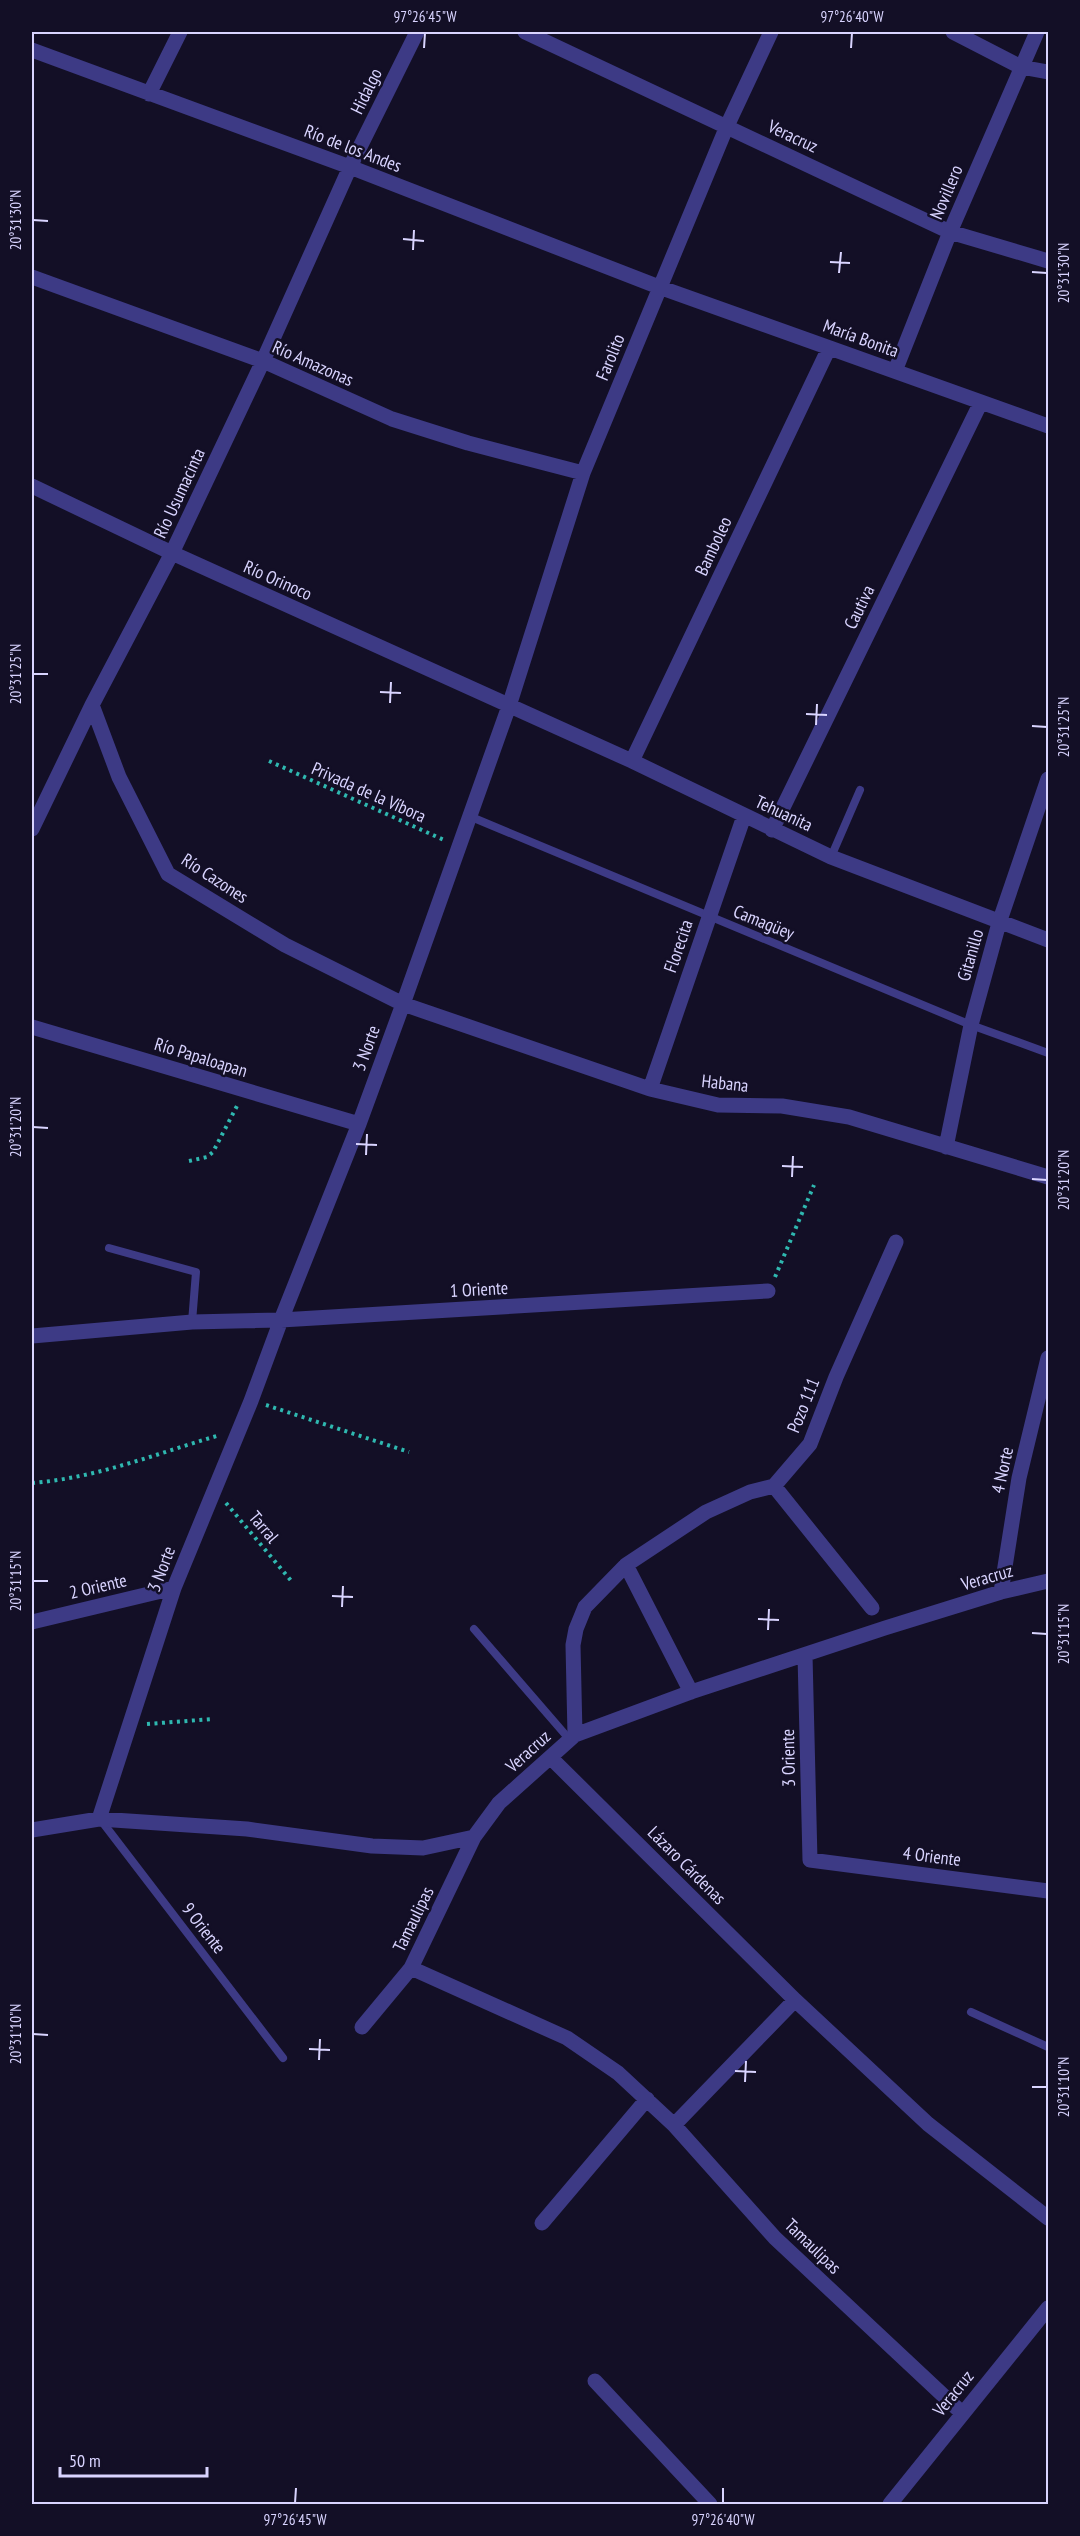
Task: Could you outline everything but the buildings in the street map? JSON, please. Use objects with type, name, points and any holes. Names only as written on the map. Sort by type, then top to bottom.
[{"type":"street","points":[[149,94],[180,32]]},
{"type":"street","name":"Hidalgo","points":[[350,167],[417,32]]},
{"type":"street","name":"Veracruz","points":[[525,32],[950,232],[1048,261]]},
{"type":"street","name":"Farolito","points":[[509,706],[583,473],[727,126],[771,32]]},
{"type":"street","points":[[953,32],[1021,67],[1048,72]]},
{"type":"street","name":"Novillero","points":[[895,371],[950,232],[1037,32]]},
{"type":"street","name":"Río de los Andes","points":[[32,50],[350,167],[659,287]]},
{"type":"street","name":"Río Usumacinta","points":[[32,829],[92,705],[172,553],[263,361],[350,167]]},
{"type":"street","name":"Río Amazonas","points":[[32,277],[263,361],[392,419],[468,443],[583,473]]},
{"type":"street","name":"María Bonita","points":[[659,287],[1048,426]]},
{"type":"street","name":"Bamboleo","points":[[633,761],[830,348]]},
{"type":"street","name":"Cautiva","points":[[772,830],[981,402]]},
{"type":"street","name":"Río Orinoco","points":[[32,486],[172,553],[509,706]]},
{"type":"street","name":"Río Cazones","points":[[92,705],[119,777],[168,874],[285,945],[403,1004]]},
{"type":"street","name":"Tehuanita","points":[[509,706],[633,761],[772,830],[831,856],[999,923],[1048,940]]},
{"type":"street","name":"3 Norte","points":[[99,1819],[174,1588],[251,1401],[359,1124],[509,706]]},
{"type":"street","name":"Gitanillo","points":[[946,1147],[970,1025],[999,923],[1048,779]]},
{"type":"street","name":"Florecita","points":[[650,1089],[744,816]]},
{"type":"street","name":"Habana","points":[[403,1004],[650,1089],[718,1105],[782,1106],[849,1117],[1048,1178]]},
{"type":"street","name":"Río Papaloapan","points":[[32,1027],[359,1124]]},
{"type":"street","name":"Pozo 111","points":[[774,1486],[810,1444],[836,1377],[896,1242]]},
{"type":"street","name":"1 Oriente","points":[[32,1336],[192,1322],[281,1320],[768,1291]]},
{"type":"street","name":"4 Norte","points":[[1001,1592],[1019,1478],[1048,1358]]},
{"type":"street","points":[[572,1737],[573,1645],[576,1629],[585,1607],[626,1565],[706,1512],[750,1492],[774,1486],[872,1608]]},
{"type":"street","points":[[626,1565],[691,1692]]},
{"type":"street","name":"Veracruz","points":[[474,1837],[499,1803],[572,1737],[691,1692],[1001,1592],[1048,1581]]},
{"type":"street","name":"2 Oriente","points":[[32,1622],[174,1588]]},
{"type":"street","name":"3 Oriente","points":[[805,1655],[810,1860]]},
{"type":"street","name":"Lázaro Cárdenas","points":[[551,1758],[795,2000],[928,2124],[1048,2218]]},
{"type":"street","points":[[32,1830],[99,1819],[247,1829],[372,1846],[423,1848],[474,1837]]},
{"type":"street","name":"Tamaulipas","points":[[474,1837],[411,1968],[567,2038],[618,2073],[674,2125],[775,2238],[962,2413]]},
{"type":"street","name":"4 Oriente","points":[[810,1860],[1048,1891]]},
{"type":"street","points":[[362,2027],[411,1968]]},
{"type":"street","points":[[674,2125],[795,2000]]},
{"type":"street","points":[[542,2223],[647,2099]]},
{"type":"street","name":"Veracruz","points":[[890,2505],[1048,2308]]},
{"type":"street","points":[[595,2381],[710,2505]]},
{"type":"lane","points":[[831,856],[860,790]]},
{"type":"lane","name":"Camagüey","points":[[469,816],[970,1025],[1048,1053]]},
{"type":"lane","points":[[109,1248],[196,1272],[192,1322]]},
{"type":"lane","points":[[474,1629],[572,1737]]},
{"type":"lane","name":"9 Oriente","points":[[99,1819],[283,2058]]},
{"type":"lane","points":[[971,2012],[1048,2048]]},
{"type":"path","name":"Privada de la Víbora","points":[[269,761],[458,847]]},
{"type":"path","points":[[189,1161],[213,1152],[244,1091]]},
{"type":"path","points":[[768,1291],[814,1185]]},
{"type":"path","points":[[251,1401],[409,1452]]},
{"type":"path","points":[[32,1483],[58,1481],[111,1469],[238,1430]]},
{"type":"path","name":"Tarral","points":[[214,1489],[293,1583]]},
{"type":"path","points":[[128,1725],[213,1719]]}]
